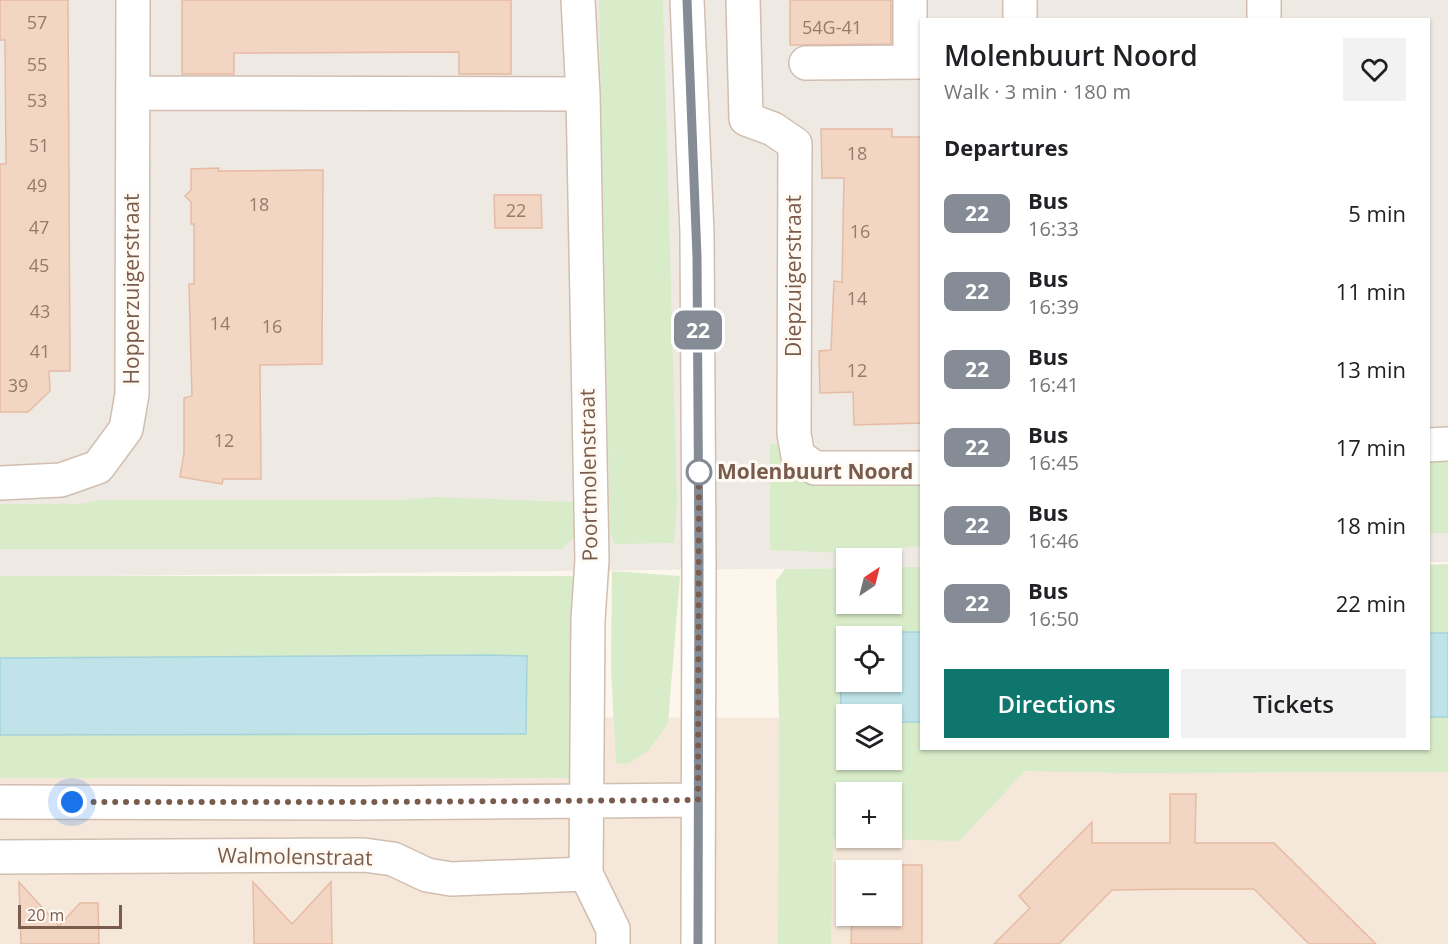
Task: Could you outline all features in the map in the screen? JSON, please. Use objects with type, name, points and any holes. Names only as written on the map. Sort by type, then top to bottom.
[{"type":"street","name":"Hopperzuigerstraat","points":[[0,483],[61,480],[98,467],[126,429],[132,394],[133,0]]},
{"type":"street","name":"Poortmolenstraat","points":[[579,0],[583,94],[592,560],[588,620],[586,874],[613,929],[613,944]]},
{"type":"street","points":[[687,0],[697,233],[698,944]]},
{"type":"street","name":"Diepzuigerstraat","points":[[743,0],[746,119],[773,129],[795,144],[794,434],[798,456],[815,468],[920,468]]},
{"type":"street","points":[[806,63],[916,62],[910,0]]},
{"type":"street","points":[[1020,0],[1020,18]]},
{"type":"street","points":[[1264,0],[1264,18]]},
{"type":"street","points":[[133,93],[583,94]]},
{"type":"street","points":[[1430,444],[1448,444]]},
{"type":"street","points":[[0,802],[698,800]]},
{"type":"street","name":"Walmolenstraat","points":[[0,857],[364,855],[393,859],[427,874],[451,879],[586,874]]},
{"type":"shaded area","points":[[0,0],[1448,0],[1448,562],[1430,562],[1430,18],[920,18],[920,567],[902,567],[902,548],[836,548],[836,568],[0,577]]},
{"type":"shaded area","points":[[1430,715],[1448,715],[1448,944],[0,944],[0,716],[836,718],[836,770],[902,770],[902,718],[920,717],[920,750],[1430,750]]},
{"type":"green space","points":[[599,0],[663,0],[677,503],[674,543],[615,544],[610,533]]},
{"type":"green space","points":[[770,444],[786,444],[920,477],[920,546],[836,548],[836,553],[770,550]]},
{"type":"green space","points":[[1430,457],[1448,457],[1448,533],[1430,533]]},
{"type":"green space","points":[[435,497],[574,502],[576,536],[562,549],[0,549],[0,504],[79,504],[103,500],[401,500]]},
{"type":"green space","points":[[1448,564],[1448,633],[1430,633],[1430,565]]},
{"type":"green space","points":[[902,567],[920,567],[920,632],[902,632],[902,626],[836,626],[836,692],[841,692],[841,704],[836,704],[836,770],[902,770],[902,722],[920,722],[920,750],[1430,750],[1430,717],[1448,717],[1448,772],[1025,771],[959,841],[902,840],[902,782],[836,782],[831,944],[778,944],[779,719],[776,581],[785,569],[836,568],[836,614],[902,614]]},
{"type":"green space","points":[[612,571],[680,576],[668,723],[649,750],[628,764],[616,763],[611,670]]},
{"type":"green space","points":[[0,576],[572,576],[577,582],[575,778],[0,778],[0,735],[525,734],[527,656],[0,658]]},
{"type":"water","points":[[902,632],[920,632],[920,722],[902,722],[902,704],[841,704],[841,692],[902,692]]},
{"type":"water","points":[[1430,633],[1448,633],[1448,717],[1430,717]]},
{"type":"water","points":[[527,656],[526,734],[0,735],[0,658]]},
{"type":"building","points":[[0,0],[68,0],[70,371],[49,371],[50,391],[28,412],[0,412],[0,164],[6,164],[5,40],[0,40]]},
{"type":"building","points":[[182,0],[511,0],[511,74],[459,74],[459,52],[234,53],[234,74],[182,74]]},
{"type":"building","points":[[790,0],[891,0],[891,44],[790,45]]},
{"type":"building","points":[[821,129],[892,129],[892,137],[920,137],[920,423],[854,425],[853,392],[820,393],[819,351],[831,350],[834,281],[842,282],[844,178],[822,178]]},
{"type":"building","points":[[219,168],[218,171],[323,170],[322,364],[260,365],[261,479],[223,479],[222,484],[180,477],[184,453],[184,398],[192,396],[189,284],[194,284],[194,224],[191,224],[191,202],[185,196],[191,190],[191,169]]},
{"type":"building","points":[[494,195],[541,195],[542,228],[495,228]]},
{"type":"building","points":[[1170,794],[1196,794],[1195,843],[1274,843],[1376,944],[1309,944],[1254,889],[1183,889],[1112,890],[1059,944],[994,944],[1030,908],[1019,896],[1092,822],[1092,843],[1170,843]]},
{"type":"building","points":[[902,865],[922,865],[922,944],[851,944],[852,926],[902,926]]},
{"type":"building","points":[[19,882],[59,926],[80,903],[98,903],[99,944],[21,944]]},
{"type":"building","points":[[253,882],[292,924],[331,882],[332,944],[254,944]]},
{"type":"bus line","name":"22","points":[[687,0],[697,257],[698,944]]},
{"type":"place","name":"Molenbuurt Noord","points":[[699,472]]},
{"type":"route","points":[[72,802],[698,800],[699,472]]}]
